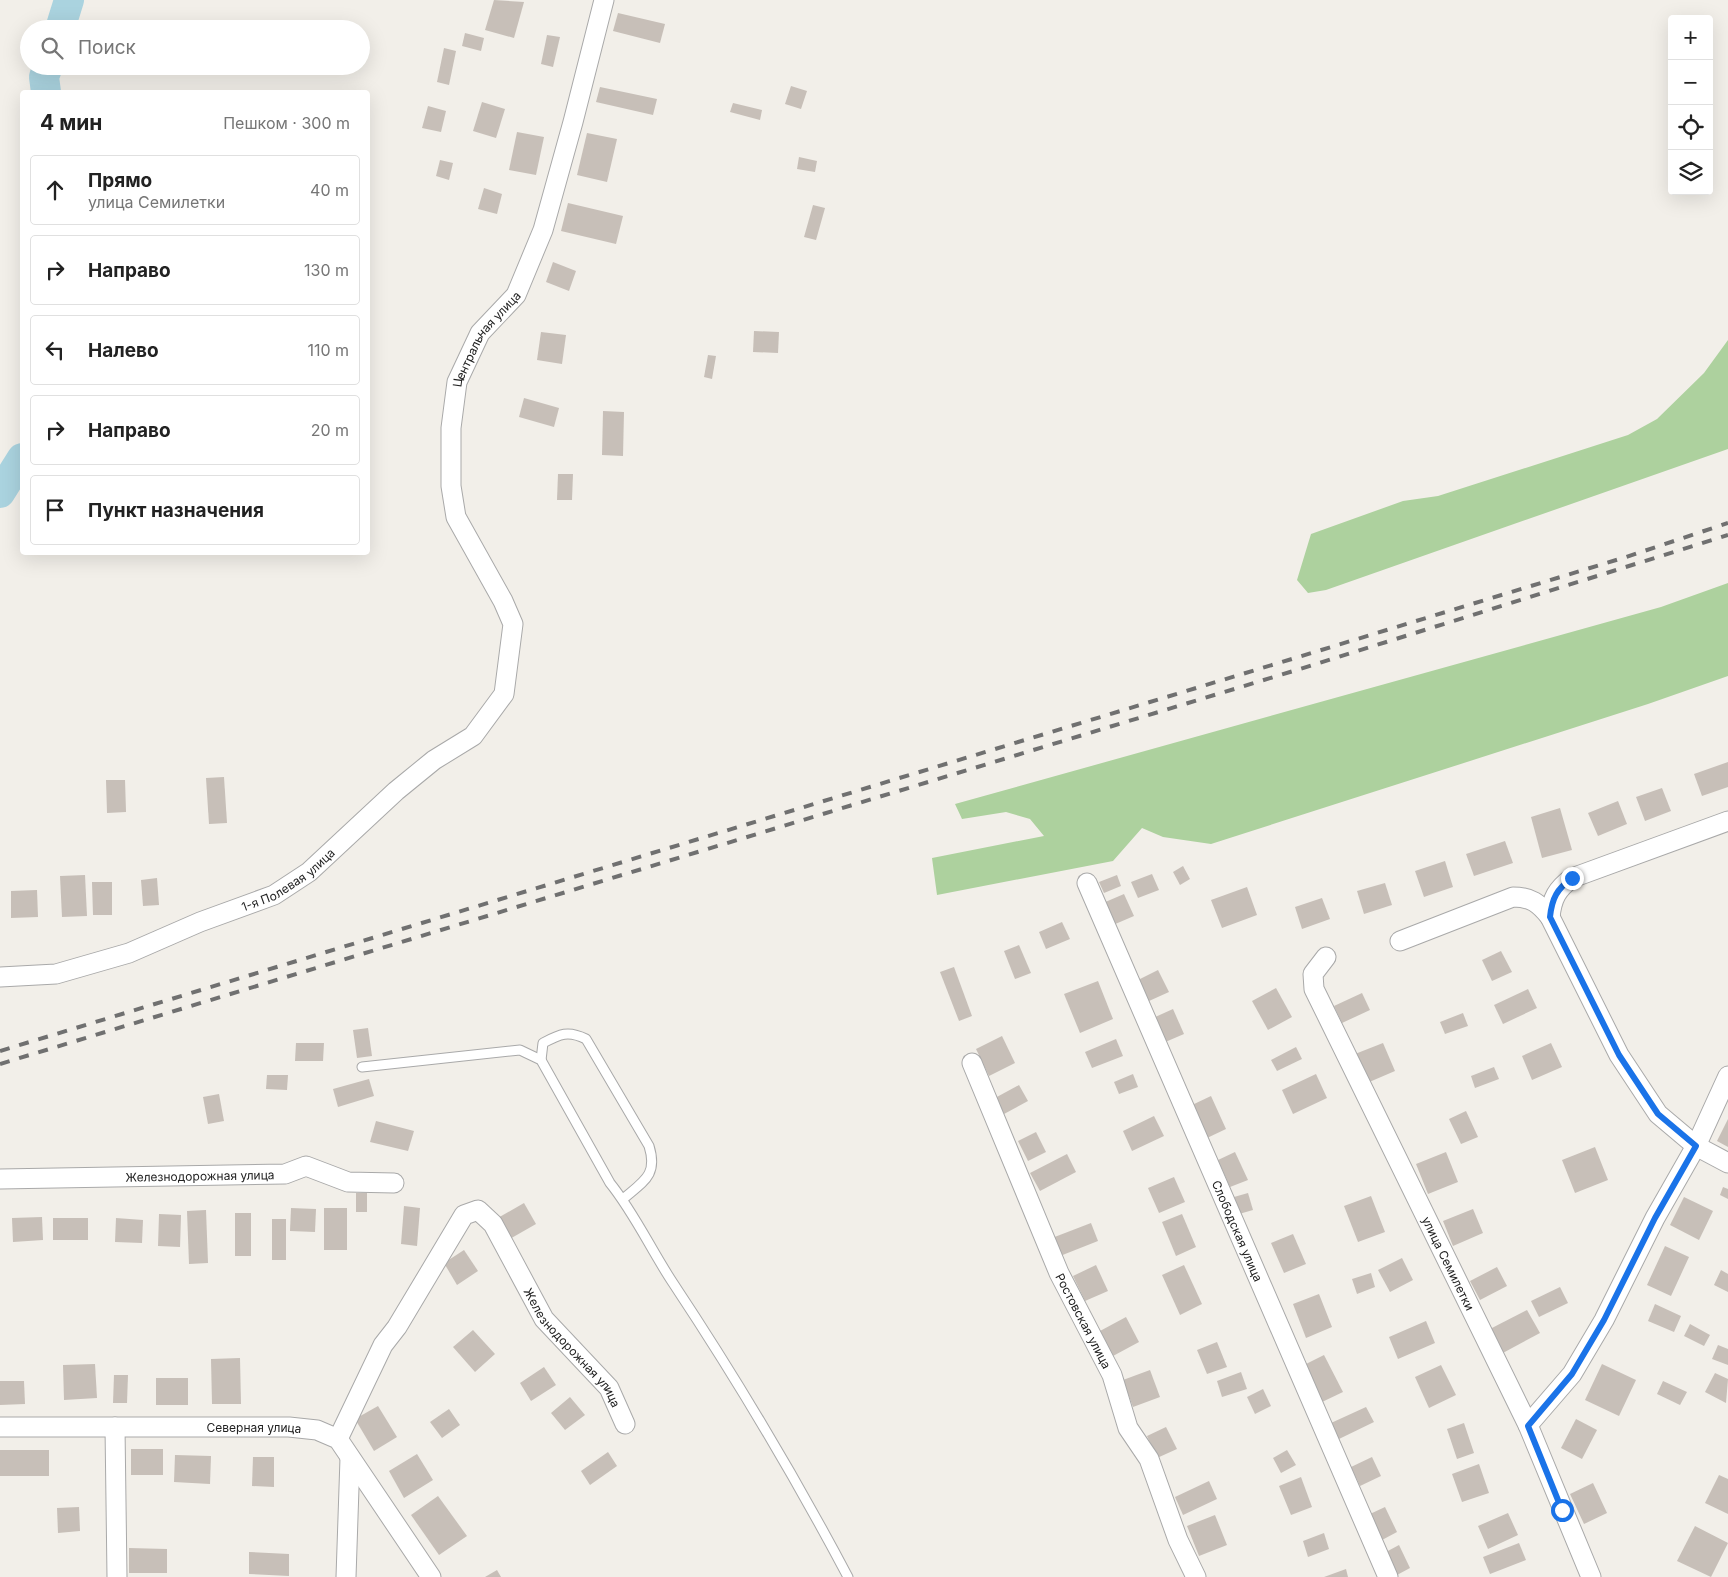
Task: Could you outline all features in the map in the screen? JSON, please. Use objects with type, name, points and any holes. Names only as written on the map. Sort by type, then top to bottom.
[{"type":"street","name":"Центральная улица","points":[[506,675],[513,624],[503,601],[456,517],[450,486],[451,428],[457,382],[480,334],[516,295],[543,230],[604,0]]},
{"type":"street","name":"1-я Полевая улица","points":[[0,977],[56,974],[129,953],[200,922],[274,895],[308,872],[403,784],[434,760],[473,736],[504,694],[506,675]]},
{"type":"street","points":[[1550,917],[1552,901],[1559,888],[1572,878],[1728,821]]},
{"type":"street","name":"Слободская улица","points":[[1087,883],[1388,1577]]},
{"type":"street","points":[[1400,941],[1513,897],[1528,897],[1540,904],[1550,917],[1619,1055],[1658,1114],[1696,1146],[1728,1163]]},
{"type":"street","name":"улица Семилетки","points":[[1326,957],[1313,974],[1314,988],[1528,1426],[1591,1577]]},
{"type":"street","name":"Ростовская улица","points":[[972,1062],[1059,1273],[1112,1375],[1128,1428],[1150,1459],[1178,1540],[1196,1577]]},
{"type":"street","points":[[1528,1426],[1572,1374],[1604,1320],[1655,1218],[1696,1146],[1728,1076]]},
{"type":"street","name":"Железнодорожная улица","points":[[0,1179],[285,1174],[306,1166],[348,1182],[394,1183]]},
{"type":"street","name":"Железнодорожная улица","points":[[338,1439],[383,1345],[397,1327],[464,1215],[478,1210],[493,1224],[544,1319],[609,1388],[625,1424]]},
{"type":"street","name":"Северная улица","points":[[0,1427],[289,1426],[316,1430],[338,1439]]},
{"type":"street","points":[[115,1427],[117,1577]]},
{"type":"street","points":[[338,1439],[432,1577]]},
{"type":"street","points":[[346,1577],[350,1458]]},
{"type":"lane","points":[[541,1060],[543,1043],[558,1035],[574,1034],[586,1039],[644,1138],[653,1160],[649,1177],[623,1199]]},
{"type":"lane","points":[[362,1068],[520,1050],[541,1060],[610,1183],[623,1199],[672,1282],[698,1319],[825,1532],[848,1577]]},
{"type":"green space","points":[[1728,340],[1728,449],[1326,590],[1308,593],[1297,580],[1311,534],[1403,501],[1438,496],[1628,435],[1657,419],[1704,373]]},
{"type":"green space","points":[[1728,583],[1728,676],[1648,704],[1211,844],[1163,837],[1142,828],[1113,861],[937,895],[932,858],[1044,836],[1030,819],[1006,812],[962,819],[955,804],[1661,607]]},
{"type":"building","points":[[494,0],[524,2],[514,38],[485,30]]},
{"type":"building","points":[[618,13],[665,24],[660,43],[613,31]]},
{"type":"building","points":[[465,33],[484,38],[481,51],[462,46]]},
{"type":"building","points":[[547,35],[560,37],[553,67],[541,64]]},
{"type":"building","points":[[444,48],[456,51],[449,85],[437,82]]},
{"type":"building","points":[[791,86],[807,91],[801,109],[785,104]]},
{"type":"building","points":[[600,87],[657,99],[653,115],[596,102]]},
{"type":"building","points":[[482,102],[505,109],[496,138],[473,131]]},
{"type":"building","points":[[733,103],[762,110],[760,120],[730,112]]},
{"type":"building","points":[[428,106],[446,111],[441,132],[422,128]]},
{"type":"building","points":[[517,132],[544,137],[536,175],[509,170]]},
{"type":"building","points":[[587,133],[617,139],[607,182],[577,175]]},
{"type":"building","points":[[799,157],[817,161],[815,172],[797,169]]},
{"type":"building","points":[[440,160],[453,163],[449,180],[436,176]]},
{"type":"building","points":[[484,188],[502,194],[497,214],[478,209]]},
{"type":"building","points":[[568,203],[623,216],[616,244],[561,231]]},
{"type":"building","points":[[813,205],[825,208],[816,240],[804,237]]},
{"type":"building","points":[[553,262],[576,271],[569,291],[546,282]]},
{"type":"building","points":[[754,331],[779,332],[778,353],[753,352]]},
{"type":"building","points":[[541,332],[566,335],[562,364],[537,360]]},
{"type":"building","points":[[708,355],[716,356],[712,379],[704,377]]},
{"type":"building","points":[[524,398],[559,408],[554,427],[519,417]]},
{"type":"building","points":[[603,411],[624,412],[623,456],[602,455]]},
{"type":"building","points":[[558,474],[573,474],[572,500],[557,500]]},
{"type":"building","points":[[1728,762],[1728,787],[1702,796],[1694,774]]},
{"type":"building","points":[[224,777],[227,823],[209,824],[206,778]]},
{"type":"building","points":[[106,780],[125,780],[126,812],[107,813]]},
{"type":"building","points":[[1662,788],[1671,811],[1645,821],[1636,797]]},
{"type":"building","points":[[1618,801],[1627,824],[1598,836],[1588,813]]},
{"type":"building","points":[[1560,808],[1572,850],[1542,858],[1531,817]]},
{"type":"building","points":[[1505,841],[1513,863],[1474,876],[1466,854]]},
{"type":"building","points":[[1445,861],[1453,887],[1424,897],[1415,871]]},
{"type":"building","points":[[1183,866],[1190,879],[1180,885],[1173,872]]},
{"type":"building","points":[[1152,874],[1159,890],[1138,898],[1131,882]]},
{"type":"building","points":[[85,875],[87,916],[62,917],[60,876]]},
{"type":"building","points":[[1117,875],[1121,886],[1104,893],[1099,882]]},
{"type":"building","points":[[157,878],[159,905],[143,906],[141,880]]},
{"type":"building","points":[[92,882],[112,882],[112,915],[93,915]]},
{"type":"building","points":[[1385,883],[1392,905],[1364,914],[1357,891]]},
{"type":"building","points":[[1247,887],[1257,915],[1222,928],[1211,900]]},
{"type":"building","points":[[37,890],[38,917],[11,918],[11,891]]},
{"type":"building","points":[[1124,894],[1134,916],[1113,925],[1103,903]]},
{"type":"building","points":[[1322,898],[1330,919],[1302,929],[1295,907]]},
{"type":"building","points":[[1062,922],[1070,939],[1046,949],[1039,932]]},
{"type":"building","points":[[1019,945],[1031,973],[1015,979],[1004,951]]},
{"type":"building","points":[[1501,951],[1512,972],[1492,981],[1482,960]]},
{"type":"building","points":[[954,967],[972,1016],[959,1021],[940,972]]},
{"type":"building","points":[[1158,970],[1169,992],[1149,1001],[1138,980]]},
{"type":"building","points":[[1098,981],[1113,1019],[1080,1033],[1064,994]]},
{"type":"building","points":[[1276,988],[1292,1017],[1268,1030],[1252,1001]]},
{"type":"building","points":[[1528,989],[1537,1008],[1503,1024],[1494,1005]]},
{"type":"building","points":[[1362,993],[1370,1010],[1342,1023],[1334,1006]]},
{"type":"building","points":[[1173,1009],[1184,1034],[1163,1043],[1153,1018]]},
{"type":"building","points":[[1463,1013],[1468,1026],[1445,1034],[1440,1022]]},
{"type":"building","points":[[368,1028],[372,1056],[357,1058],[353,1030]]},
{"type":"building","points":[[1002,1036],[1015,1063],[989,1076],[976,1049]]},
{"type":"building","points":[[1116,1039],[1123,1056],[1092,1068],[1085,1052]]},
{"type":"building","points":[[296,1043],[324,1043],[323,1061],[295,1061]]},
{"type":"building","points":[[1383,1043],[1395,1071],[1367,1083],[1355,1054]]},
{"type":"building","points":[[1551,1043],[1562,1067],[1532,1080],[1522,1056]]},
{"type":"building","points":[[1296,1047],[1302,1059],[1277,1071],[1271,1060]]},
{"type":"building","points":[[1494,1067],[1499,1079],[1475,1088],[1471,1076]]},
{"type":"building","points":[[1133,1074],[1138,1087],[1119,1094],[1114,1082]]},
{"type":"building","points":[[1316,1074],[1327,1098],[1293,1114],[1282,1090]]},
{"type":"building","points":[[267,1075],[288,1075],[287,1090],[266,1089]]},
{"type":"building","points":[[369,1079],[374,1096],[338,1107],[333,1089]]},
{"type":"building","points":[[1019,1085],[1028,1101],[1004,1114],[995,1098]]},
{"type":"building","points":[[219,1094],[224,1121],[208,1124],[203,1097]]},
{"type":"building","points":[[1211,1096],[1226,1129],[1207,1138],[1192,1105]]},
{"type":"building","points":[[1466,1111],[1478,1137],[1461,1144],[1449,1119]]},
{"type":"building","points":[[1154,1116],[1164,1136],[1132,1151],[1123,1131]]},
{"type":"building","points":[[1728,1119],[1728,1147],[1717,1141]]},
{"type":"building","points":[[376,1121],[414,1131],[408,1151],[370,1142]]},
{"type":"building","points":[[1036,1132],[1046,1152],[1028,1161],[1018,1141]]},
{"type":"building","points":[[1595,1147],[1608,1180],[1575,1193],[1562,1160]]},
{"type":"building","points":[[1235,1152],[1248,1180],[1230,1187],[1218,1160]]},
{"type":"building","points":[[1446,1152],[1458,1182],[1428,1194],[1416,1164]]},
{"type":"building","points":[[1067,1154],[1076,1172],[1040,1191],[1030,1173]]},
{"type":"building","points":[[1174,1177],[1185,1202],[1159,1213],[1148,1188]]},
{"type":"building","points":[[1723,1187],[1728,1189],[1728,1199],[1720,1195]]},
{"type":"building","points":[[356,1193],[367,1193],[367,1212],[356,1212]]},
{"type":"building","points":[[1248,1193],[1253,1210],[1239,1214],[1234,1197]]},
{"type":"building","points":[[1371,1196],[1385,1232],[1358,1242],[1344,1206]]},
{"type":"building","points":[[1684,1197],[1713,1211],[1699,1240],[1670,1225]]},
{"type":"building","points":[[524,1203],[536,1224],[508,1240],[496,1219]]},
{"type":"building","points":[[404,1206],[420,1208],[417,1246],[401,1244]]},
{"type":"building","points":[[291,1208],[316,1209],[315,1232],[290,1231]]},
{"type":"building","points":[[324,1208],[347,1208],[347,1250],[324,1250]]},
{"type":"building","points":[[1473,1209],[1483,1233],[1453,1246],[1443,1221]]},
{"type":"building","points":[[206,1210],[208,1263],[189,1264],[187,1211]]},
{"type":"building","points":[[235,1213],[251,1213],[251,1256],[235,1256]]},
{"type":"building","points":[[159,1214],[181,1215],[180,1247],[158,1246]]},
{"type":"building","points":[[1182,1214],[1196,1247],[1176,1256],[1162,1222]]},
{"type":"building","points":[[42,1217],[43,1240],[13,1242],[12,1218]]},
{"type":"building","points":[[53,1218],[88,1218],[88,1240],[53,1240]]},
{"type":"building","points":[[116,1218],[143,1220],[142,1243],[115,1242]]},
{"type":"building","points":[[272,1219],[286,1219],[286,1260],[272,1260]]},
{"type":"building","points":[[1091,1223],[1098,1241],[1060,1256],[1052,1238]]},
{"type":"building","points":[[1293,1234],[1306,1264],[1284,1273],[1271,1243]]},
{"type":"building","points":[[1665,1246],[1689,1257],[1671,1296],[1647,1285]]},
{"type":"building","points":[[464,1250],[478,1271],[457,1285],[444,1263]]},
{"type":"building","points":[[1402,1258],[1413,1280],[1390,1292],[1378,1270]]},
{"type":"building","points":[[1096,1265],[1108,1291],[1085,1301],[1073,1276]]},
{"type":"building","points":[[1184,1265],[1202,1304],[1180,1315],[1162,1275]]},
{"type":"building","points":[[1497,1267],[1507,1286],[1480,1300],[1470,1281]]},
{"type":"building","points":[[1721,1270],[1728,1274],[1728,1292],[1714,1285]]},
{"type":"building","points":[[1371,1273],[1375,1287],[1357,1294],[1352,1279]]},
{"type":"building","points":[[1560,1287],[1568,1303],[1539,1317],[1531,1301]]},
{"type":"building","points":[[1319,1294],[1332,1327],[1306,1338],[1293,1304]]},
{"type":"building","points":[[1655,1304],[1681,1316],[1674,1332],[1648,1321]]},
{"type":"building","points":[[1527,1310],[1540,1333],[1501,1354],[1488,1330]]},
{"type":"building","points":[[1126,1317],[1139,1342],[1113,1356],[1100,1331]]},
{"type":"building","points":[[1426,1321],[1435,1343],[1398,1359],[1389,1337]]},
{"type":"building","points":[[1690,1324],[1710,1335],[1704,1346],[1684,1336]]},
{"type":"building","points":[[473,1330],[495,1354],[475,1372],[453,1347]]},
{"type":"building","points":[[1217,1342],[1227,1367],[1207,1374],[1197,1350]]},
{"type":"building","points":[[1718,1345],[1728,1349],[1728,1365],[1712,1359]]},
{"type":"building","points":[[1324,1355],[1343,1392],[1322,1402],[1304,1365]]},
{"type":"building","points":[[240,1358],[241,1404],[212,1404],[211,1359]]},
{"type":"building","points":[[95,1364],[97,1398],[64,1400],[63,1365]]},
{"type":"building","points":[[1602,1364],[1636,1380],[1619,1416],[1585,1400]]},
{"type":"building","points":[[1441,1365],[1456,1395],[1429,1408],[1415,1377]]},
{"type":"building","points":[[544,1367],[556,1385],[531,1401],[520,1383]]},
{"type":"building","points":[[1150,1370],[1160,1397],[1133,1407],[1123,1380]]},
{"type":"building","points":[[1241,1372],[1247,1389],[1222,1397],[1217,1381]]},
{"type":"building","points":[[1715,1373],[1728,1379],[1726,1403],[1705,1392]]},
{"type":"building","points":[[114,1375],[128,1375],[127,1403],[113,1403]]},
{"type":"building","points":[[156,1378],[188,1378],[188,1405],[156,1405]]},
{"type":"building","points":[[0,1381],[24,1381],[25,1404],[0,1405]]},
{"type":"building","points":[[1663,1381],[1687,1392],[1680,1405],[1657,1394]]},
{"type":"building","points":[[1263,1389],[1271,1406],[1255,1414],[1247,1397]]},
{"type":"building","points":[[570,1397],[585,1415],[565,1430],[551,1413]]},
{"type":"building","points":[[378,1406],[397,1437],[374,1451],[355,1419]]},
{"type":"building","points":[[1366,1407],[1374,1422],[1339,1439],[1331,1423]]},
{"type":"building","points":[[449,1409],[460,1425],[442,1438],[430,1422]]},
{"type":"building","points":[[1576,1419],[1597,1430],[1582,1459],[1561,1448]]},
{"type":"building","points":[[1464,1423],[1474,1453],[1457,1459],[1447,1429]]},
{"type":"building","points":[[1166,1427],[1177,1449],[1157,1458],[1147,1436]]},
{"type":"building","points":[[131,1449],[163,1449],[163,1475],[131,1475]]},
{"type":"building","points":[[0,1450],[49,1450],[49,1476],[0,1476]]},
{"type":"building","points":[[1287,1450],[1296,1465],[1281,1473],[1273,1458]]},
{"type":"building","points":[[608,1452],[617,1466],[590,1485],[581,1471]]},
{"type":"building","points":[[417,1454],[433,1480],[404,1498],[389,1471]]},
{"type":"building","points":[[175,1455],[211,1456],[210,1484],[174,1482]]},
{"type":"building","points":[[253,1457],[274,1457],[274,1487],[252,1486]]},
{"type":"building","points":[[1372,1457],[1381,1476],[1360,1486],[1351,1467]]},
{"type":"building","points":[[1479,1464],[1489,1493],[1462,1502],[1452,1474]]},
{"type":"building","points":[[1719,1475],[1728,1479],[1728,1514],[1705,1503]]},
{"type":"building","points":[[1301,1477],[1312,1507],[1291,1515],[1279,1486]]},
{"type":"building","points":[[1209,1481],[1217,1499],[1183,1515],[1175,1497]]},
{"type":"building","points":[[1593,1483],[1607,1513],[1584,1524],[1570,1494]]},
{"type":"building","points":[[438,1496],[467,1536],[439,1555],[411,1515]]},
{"type":"building","points":[[79,1507],[80,1531],[58,1533],[57,1508]]},
{"type":"building","points":[[1385,1507],[1397,1532],[1382,1540],[1370,1514]]},
{"type":"building","points":[[1508,1513],[1518,1535],[1488,1549],[1478,1526]]},
{"type":"building","points":[[1215,1515],[1227,1545],[1199,1556],[1187,1526]]},
{"type":"building","points":[[1695,1526],[1728,1543],[1711,1577],[1677,1561]]},
{"type":"building","points":[[1324,1533],[1329,1549],[1308,1557],[1303,1541]]},
{"type":"building","points":[[1519,1543],[1526,1560],[1490,1574],[1483,1557]]},
{"type":"building","points":[[1399,1545],[1410,1568],[1397,1575],[1386,1552]]},
{"type":"building","points":[[129,1548],[167,1549],[167,1573],[129,1573]]},
{"type":"building","points":[[249,1552],[289,1554],[289,1576],[249,1574]]},
{"type":"building","points":[[1346,1569],[1348,1577],[1324,1577]]},
{"type":"building","points":[[497,1570],[501,1577],[485,1577]]},
{"type":"waterway","points":[[63,20],[69,0]]},
{"type":"waterway","points":[[45,75],[46,90]]},
{"type":"waterway","points":[[0,493],[20,461]]},
{"type":"railway","points":[[0,1051],[1626,557],[1728,523]]},
{"type":"railway","points":[[0,1064],[1300,669],[1728,535]]},
{"type":"route","points":[[1562,1510],[1528,1426],[1572,1374],[1604,1320],[1655,1218],[1696,1146],[1658,1114],[1619,1055],[1550,917],[1552,901],[1559,888],[1572,878]]}]
